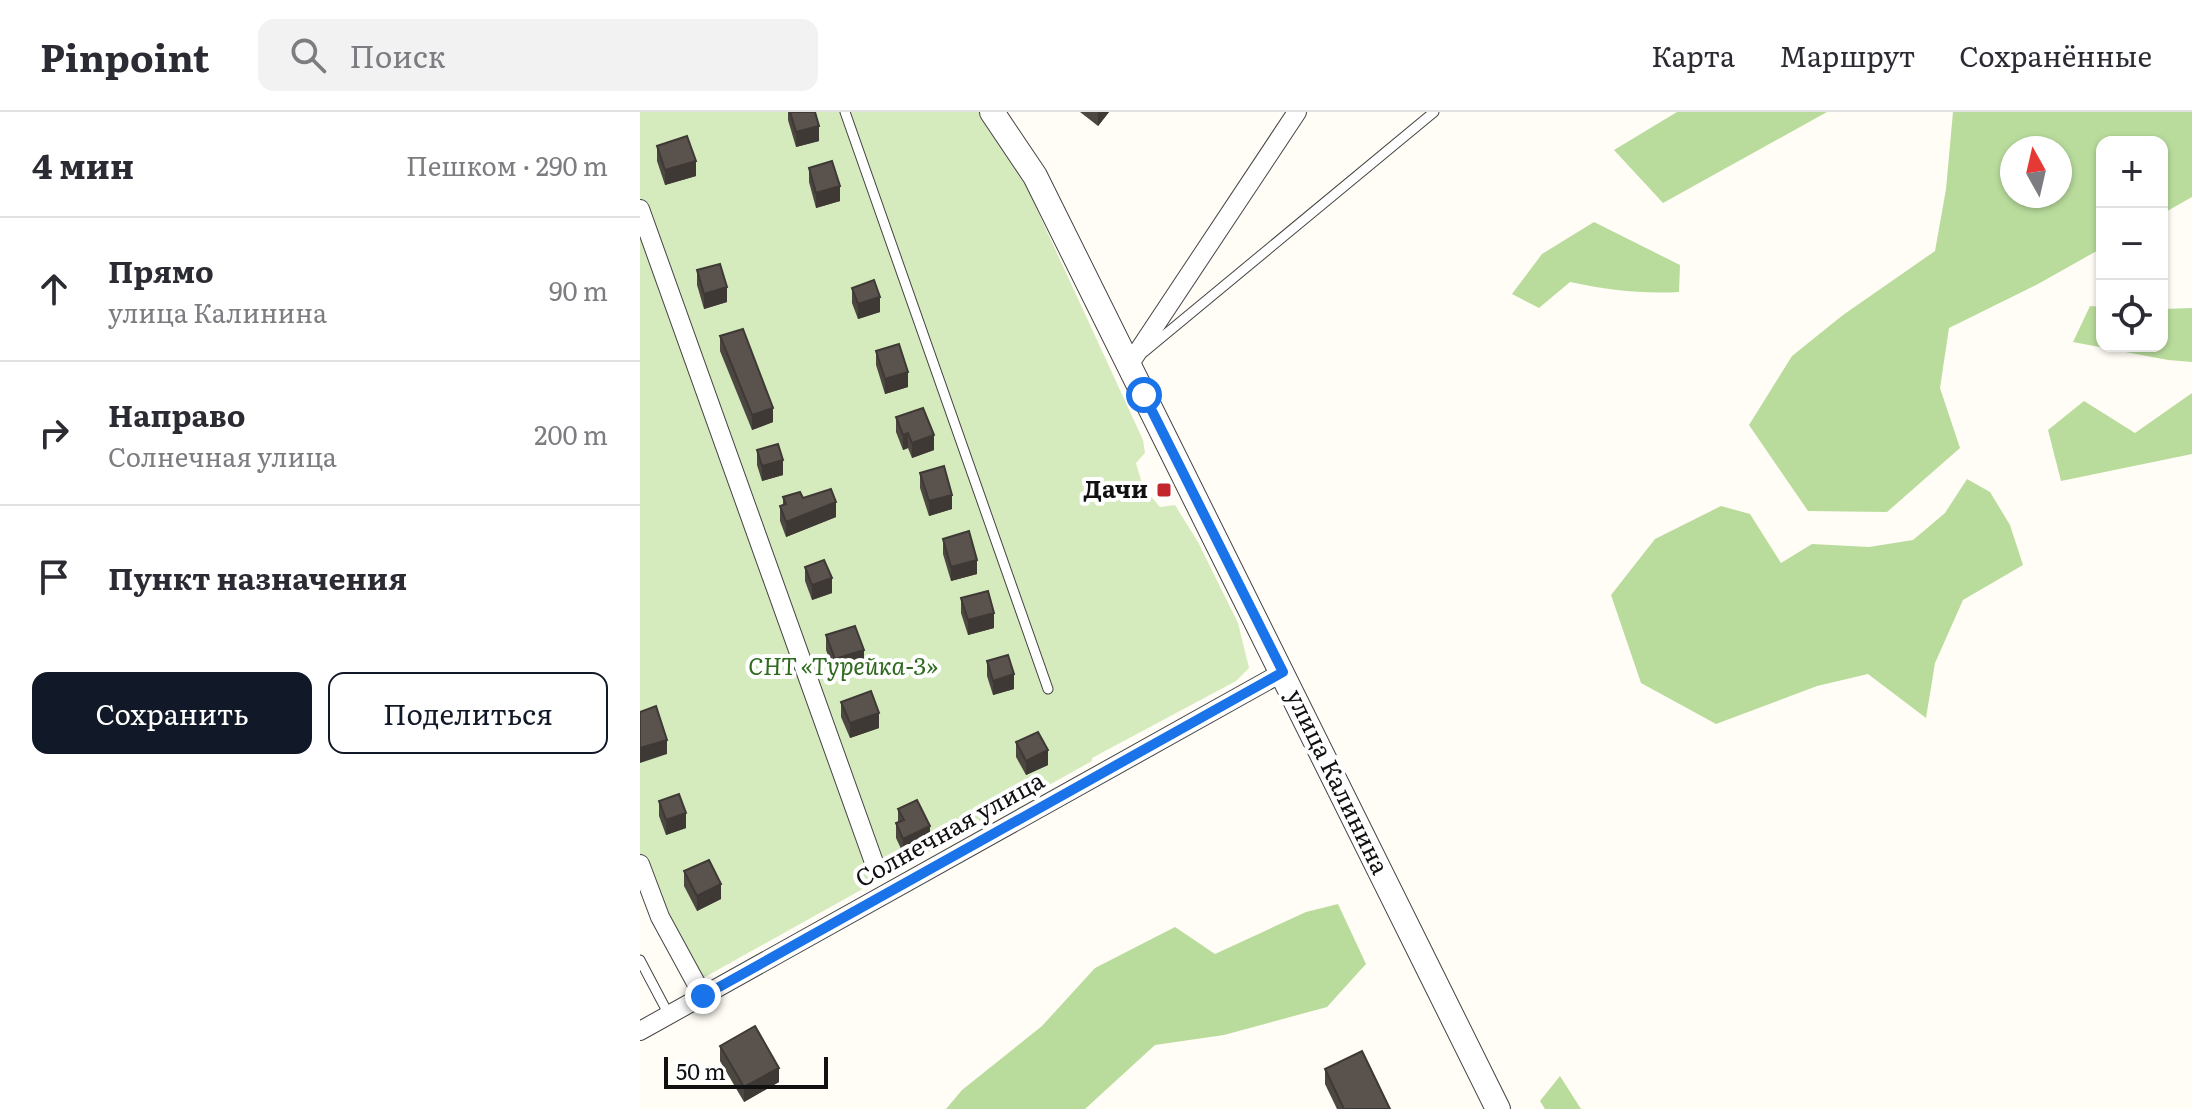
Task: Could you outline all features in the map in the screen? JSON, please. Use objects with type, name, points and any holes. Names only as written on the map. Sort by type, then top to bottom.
[{"type":"street","points":[[1129,365],[1297,112]]},
{"type":"street","name":"улица Калинина","points":[[994,114],[1035,176],[1498,1109]]},
{"type":"street","points":[[640,209],[876,868]]},
{"type":"street","name":"Солнечная улица","points":[[640,1031],[1283,672]]},
{"type":"street","points":[[640,864],[660,917],[703,996]]},
{"type":"lane","points":[[845,112],[1048,689]]},
{"type":"lane","points":[[1129,365],[1434,112]]},
{"type":"lane","points":[[640,960],[669,1015]]},
{"type":"green space","name":"СНТ «Турейка-3»","points":[[640,112],[992,112],[1143,440],[1145,453],[1136,463],[1143,487],[1160,507],[1175,505],[1198,542],[1238,623],[1249,668],[1236,681],[1092,758],[1092,761],[696,982],[640,864]]},
{"type":"green space","points":[[1677,112],[1827,112],[1663,203],[1614,150]]},
{"type":"green space","points":[[1953,112],[2192,112],[2192,197],[2168,211],[2168,136],[2096,136],[2096,251],[1949,328],[1940,388],[1960,448],[1887,512],[1808,511],[1749,425],[1792,356],[1843,315],[1935,251],[1946,189]]},
{"type":"green space","points":[[1594,222],[1680,265],[1679,292],[1624,291],[1570,282],[1539,308],[1512,294],[1542,254]]},
{"type":"green space","points":[[2090,306],[2096,306],[2096,346],[2073,342]]},
{"type":"green space","points":[[2192,308],[2192,362],[2126,352],[2168,352],[2168,309]]},
{"type":"green space","points":[[2192,393],[2192,454],[2061,481],[2048,430],[2084,401],[2135,433]]},
{"type":"green space","points":[[1967,479],[1990,492],[2010,525],[2023,565],[1963,600],[1935,663],[1926,718],[1868,674],[1817,686],[1716,724],[1641,683],[1611,595],[1655,539],[1721,506],[1750,514],[1781,563],[1812,544],[1869,547],[1913,540],[1945,513]]},
{"type":"green space","points":[[1338,904],[1366,964],[1327,1007],[1224,1035],[1155,1045],[1085,1109],[946,1109],[962,1090],[1042,1026],[1095,968],[1175,927],[1215,954],[1306,912]]},
{"type":"green space","points":[[1560,1076],[1581,1109],[1545,1109],[1540,1101]]},
{"type":"building","points":[[790,112],[815,112],[819,126],[796,132]]},
{"type":"building","points":[[687,136],[696,161],[665,170],[657,146]]},
{"type":"building","points":[[832,161],[840,186],[816,193],[809,168]]},
{"type":"building","points":[[720,264],[727,287],[704,294],[697,270]]},
{"type":"building","points":[[874,280],[880,297],[858,304],[852,288]]},
{"type":"building","points":[[743,329],[773,408],[752,415],[720,336]]},
{"type":"building","points":[[899,344],[908,372],[885,379],[876,351]]},
{"type":"building","points":[[923,408],[934,435],[912,443],[908,433],[903,435],[896,417]]},
{"type":"building","points":[[778,444],[783,460],[762,466],[757,450]]},
{"type":"building","points":[[944,466],[952,495],[929,501],[920,473]]},
{"type":"building","points":[[831,489],[836,502],[786,522],[780,506],[786,504],[783,497],[800,492],[803,498]]},
{"type":"building","points":[[969,531],[977,560],[951,567],[943,539]]},
{"type":"building","points":[[824,560],[832,578],[812,585],[805,567]]},
{"type":"building","points":[[988,591],[994,613],[968,620],[961,598]]},
{"type":"building","points":[[855,626],[864,650],[835,659],[826,635]]},
{"type":"building","points":[[1008,655],[1014,674],[993,681],[987,661]]},
{"type":"building","points":[[871,691],[879,713],[850,723],[841,702]]},
{"type":"building","points":[[656,706],[667,740],[640,748],[640,712]]},
{"type":"building","points":[[1038,732],[1048,750],[1026,761],[1016,742]]},
{"type":"building","points":[[679,794],[686,813],[666,820],[659,801]]},
{"type":"building","points":[[917,800],[930,826],[903,839],[896,823],[904,820],[898,809]]},
{"type":"building","points":[[709,860],[721,884],[697,896],[684,871]]},
{"type":"building","points":[[755,1026],[779,1068],[744,1087],[720,1046]]},
{"type":"building","points":[[1362,1051],[1390,1109],[1344,1109],[1325,1069]]},
{"type":"place","name":"Дачи","points":[[1164,490]]},
{"type":"route","points":[[703,996],[1283,672],[1144,395]]}]
